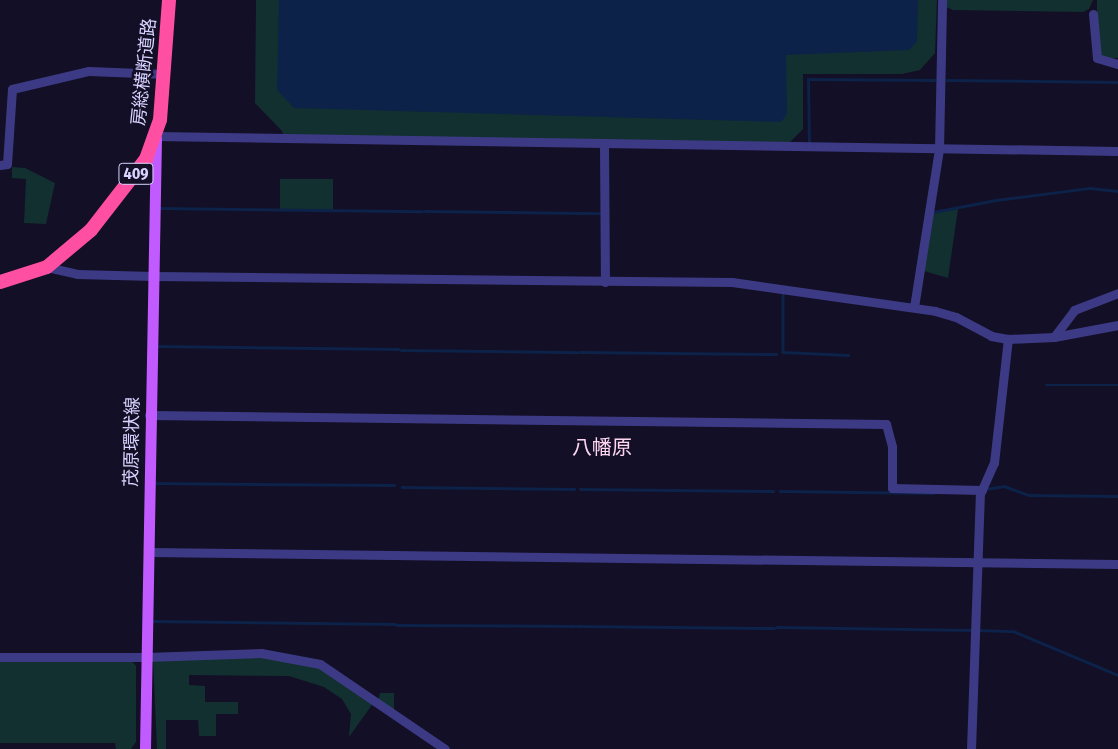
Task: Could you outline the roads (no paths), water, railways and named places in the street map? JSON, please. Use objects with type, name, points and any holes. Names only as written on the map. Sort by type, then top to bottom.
[{"type":"highway","name":"房総横断道路","points":[[0,282],[47,267],[97,223],[132,181],[156,136],[164,74],[169,0]]},
{"type":"main road","name":"茂原環状線","points":[[145,749],[149,415],[156,136]]},
{"type":"street","points":[[914,308],[938,149],[942,0]]},
{"type":"street","points":[[1094,14],[1097,58],[1118,64]]},
{"type":"street","points":[[0,165],[7,164],[12,89],[89,71],[164,74]]},
{"type":"street","points":[[156,136],[1118,151]]},
{"type":"street","points":[[604,144],[605,282]]},
{"type":"street","points":[[47,267],[77,274],[153,276],[732,282],[914,308],[956,317],[991,336],[1008,339],[1054,337],[1118,325]]},
{"type":"street","points":[[1054,337],[1074,310],[1118,293]]},
{"type":"street","points":[[971,749],[975,698],[977,562],[982,490],[994,463],[1008,339]]},
{"type":"street","points":[[149,415],[886,424],[892,447],[892,488],[982,490]]},
{"type":"street","points":[[148,552],[1118,564]]},
{"type":"street","points":[[0,657],[146,658],[261,653],[320,664],[445,749]]},
{"type":"water","points":[[279,0],[918,0],[917,42],[909,50],[786,55],[787,114],[781,122],[294,108],[277,90]]},
{"type":"waterway","points":[[809,143],[808,79],[934,80]]},
{"type":"waterway","points":[[947,80],[1118,82]]},
{"type":"waterway","points":[[933,212],[996,200],[1090,188],[1118,191]]},
{"type":"waterway","points":[[159,208],[422,211]]},
{"type":"waterway","points":[[425,211],[601,213]]},
{"type":"waterway","points":[[783,295],[783,352],[848,355]]},
{"type":"waterway","points":[[155,346],[398,349]]},
{"type":"waterway","points":[[401,350],[577,352]]},
{"type":"waterway","points":[[580,352],[776,354]]},
{"type":"waterway","points":[[1046,385],[1118,385]]},
{"type":"waterway","points":[[153,483],[394,485]]},
{"type":"waterway","points":[[986,489],[1004,486],[1029,495],[1118,496]]},
{"type":"waterway","points":[[402,487],[574,489]]},
{"type":"waterway","points":[[580,489],[773,491]]},
{"type":"waterway","points":[[780,491],[933,493]]},
{"type":"waterway","points":[[151,621],[395,624]]},
{"type":"waterway","points":[[397,625],[574,626]]},
{"type":"waterway","points":[[577,626],[774,628]]},
{"type":"waterway","points":[[777,627],[973,630]]},
{"type":"waterway","points":[[979,630],[1013,631],[1118,675]]},
{"type":"district","name":"八幡原","points":[[602,447]]}]
